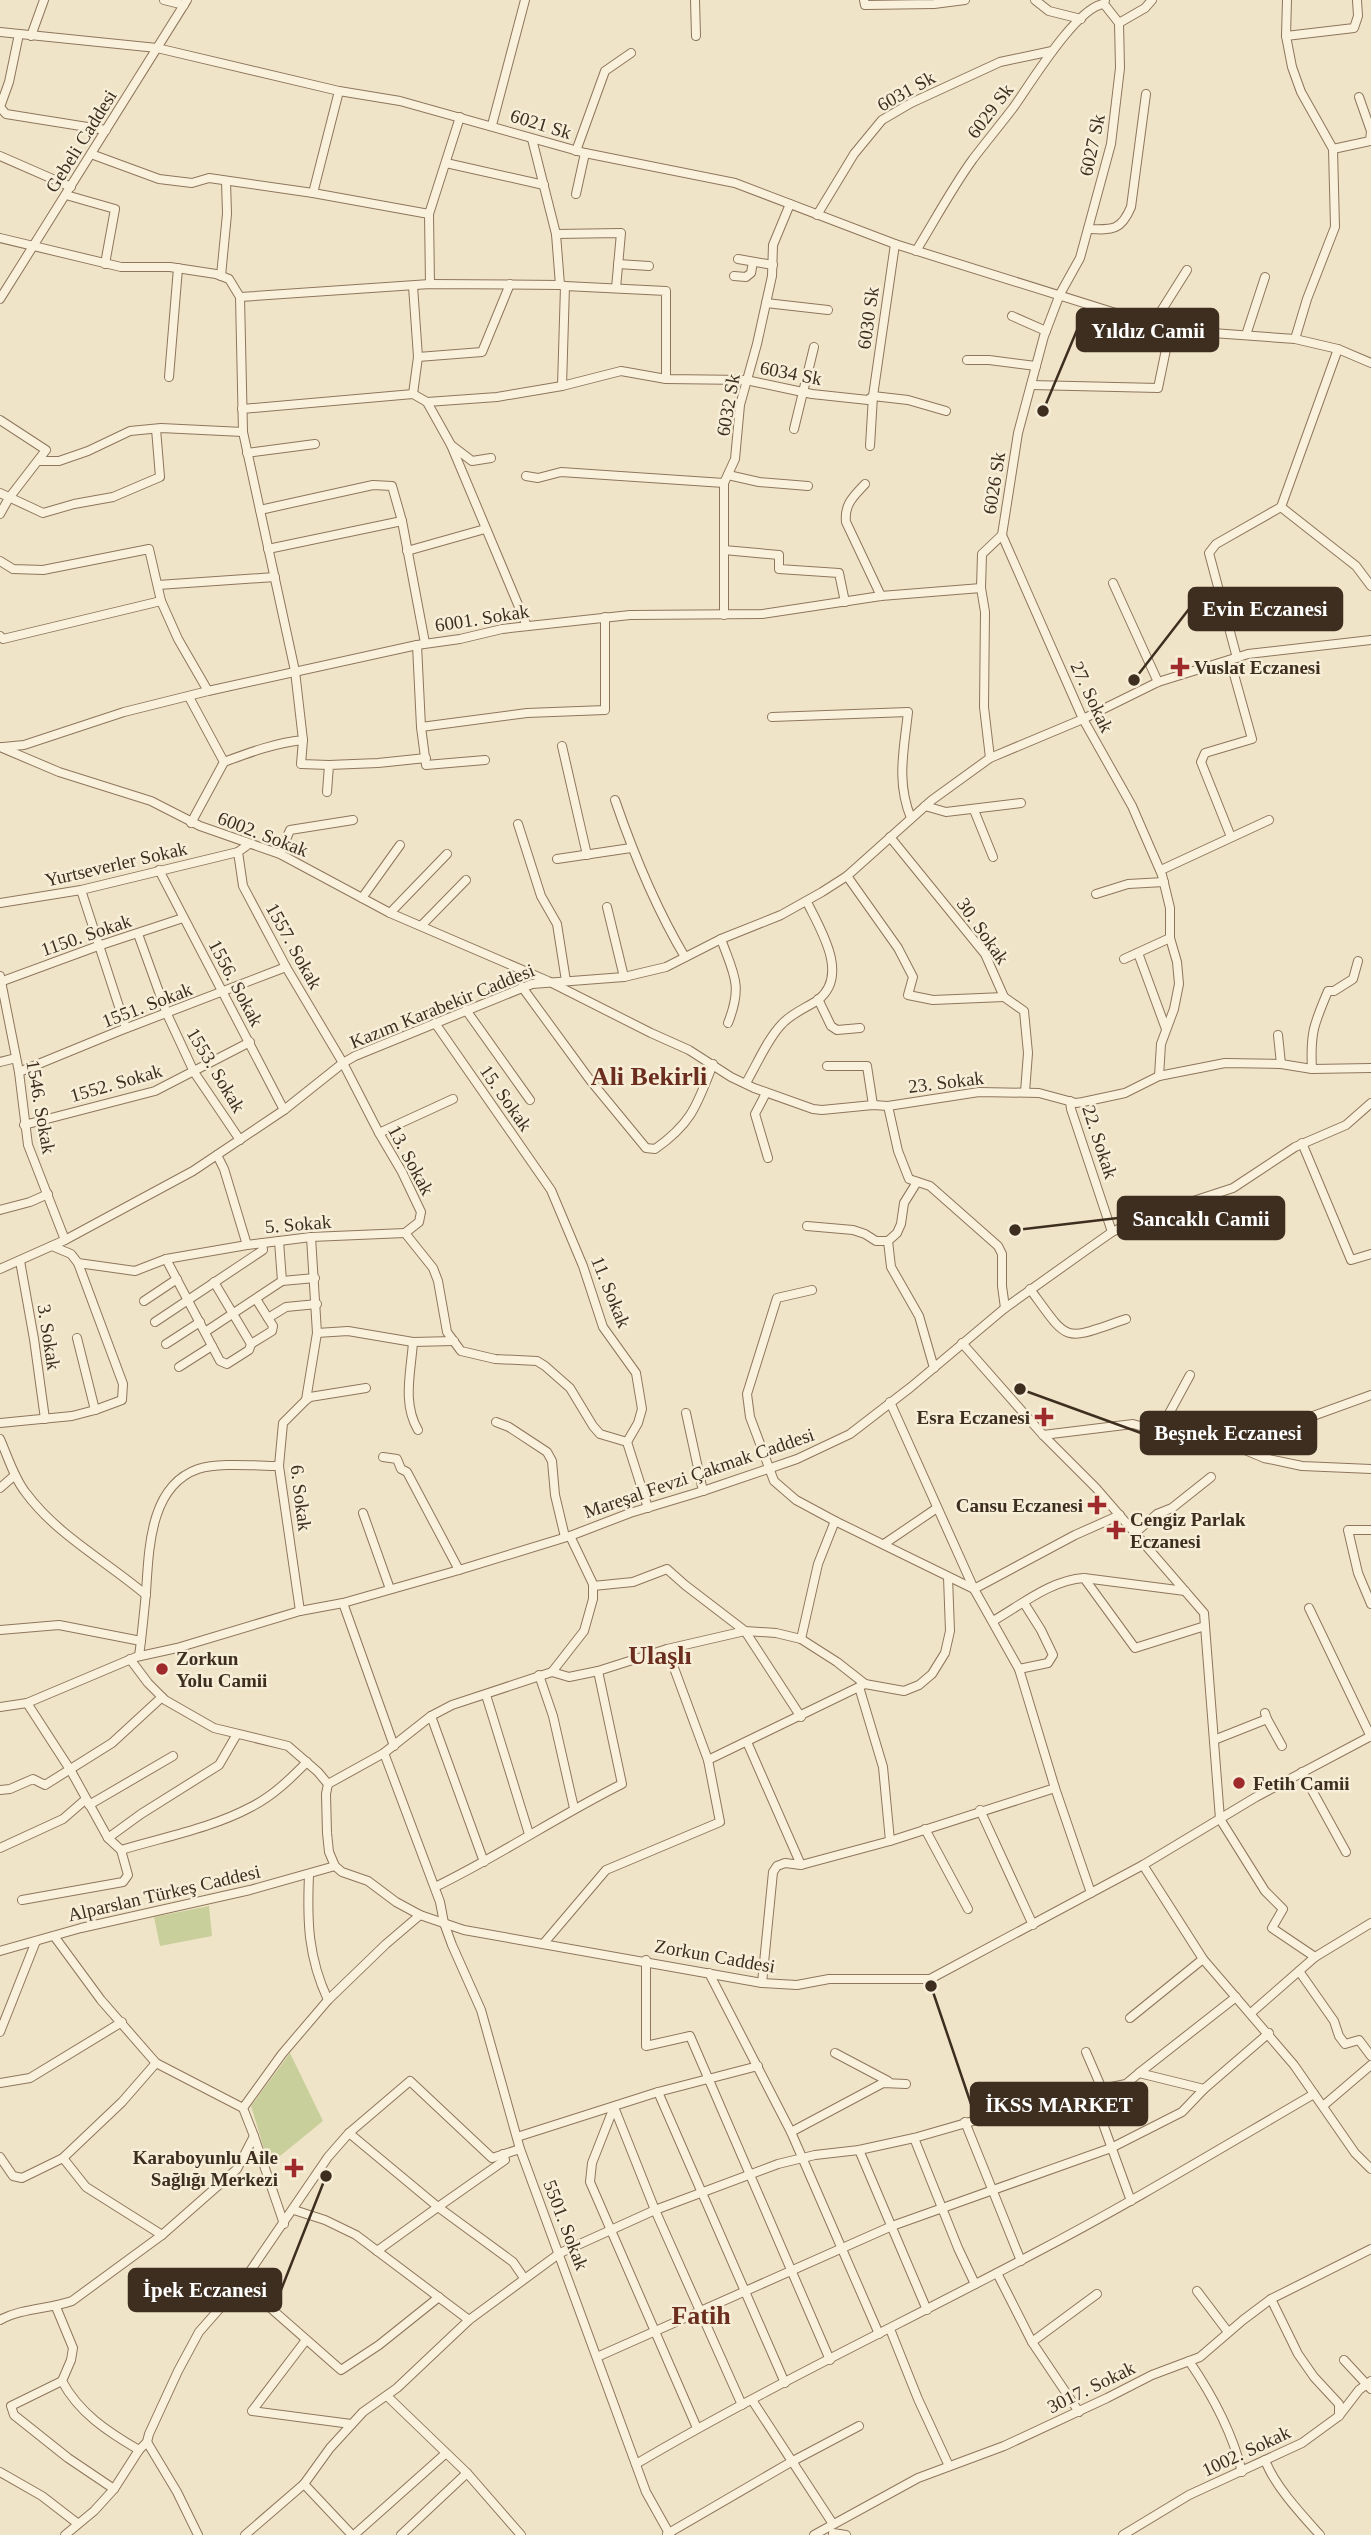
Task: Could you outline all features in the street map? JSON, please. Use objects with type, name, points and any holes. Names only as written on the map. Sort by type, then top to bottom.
[{"type":"street","points":[[31,36],[44,0]]},
{"type":"street","points":[[164,0],[186,2]]},
{"type":"street","points":[[492,125],[525,0]]},
{"type":"street","points":[[695,0],[696,37]]},
{"type":"street","points":[[864,0],[865,5],[934,4],[965,0]]},
{"type":"street","points":[[1035,0],[1049,11],[1081,19]]},
{"type":"street","points":[[1105,2],[1119,23],[1145,8],[1152,0]]},
{"type":"street","points":[[1287,0],[1286,36],[1292,67],[1301,92],[1333,149],[1335,227],[1307,299],[1295,339]]},
{"type":"street","points":[[1286,36],[1354,28],[1358,16],[1357,0]]},
{"type":"street","name":"Gebeli Caddesi","points":[[0,299],[186,2]]},
{"type":"street","name":"6029 Sk","points":[[916,251],[972,161],[1014,107],[1052,51],[1081,19],[1105,2]]},
{"type":"street","name":"6027 Sk","points":[[1060,295],[1080,258],[1111,144],[1120,68],[1119,23]]},
{"type":"street","name":"6021 Sk","points":[[0,32],[158,48],[339,90],[400,101],[581,152],[735,183],[895,244],[1170,330],[1295,339],[1338,349],[1371,363]]},
{"type":"street","points":[[19,34],[9,82],[0,107],[6,114],[106,130]]},
{"type":"street","name":"6031 Sk","points":[[817,215],[854,153],[882,120],[911,103],[1000,62],[1052,51]]},
{"type":"street","points":[[576,194],[581,152],[605,71],[631,54]]},
{"type":"street","points":[[313,193],[339,90]]},
{"type":"street","points":[[1088,229],[1110,230],[1124,222],[1131,207],[1146,94]]},
{"type":"street","points":[[1333,149],[1370,141],[1371,131],[1359,97]]},
{"type":"street","points":[[430,284],[429,214],[460,117]]},
{"type":"street","points":[[531,139],[556,234],[562,285],[562,386]]},
{"type":"street","points":[[92,154],[159,178],[192,183],[209,178],[429,214]]},
{"type":"street","points":[[0,156],[68,191],[114,209],[105,264]]},
{"type":"street","points":[[446,163],[544,185]]},
{"type":"street","points":[[221,276],[227,214],[226,181]]},
{"type":"street","name":"6032 Sk","points":[[724,615],[726,479],[735,459],[740,405],[766,303],[773,265],[773,245],[790,204]]},
{"type":"street","points":[[556,234],[621,233],[616,288]]},
{"type":"street","points":[[0,238],[121,267],[178,268],[229,279],[240,297],[243,432],[295,671],[303,740],[301,764],[378,763],[426,758]]},
{"type":"street","name":"6030 Sk","points":[[870,446],[871,398],[895,244]]},
{"type":"street","points":[[738,259],[773,265]]},
{"type":"street","points":[[734,276],[746,277],[751,273],[754,262]]},
{"type":"street","points":[[618,264],[649,266]]},
{"type":"street","points":[[169,377],[178,268]]},
{"type":"street","points":[[1153,324],[1187,270]]},
{"type":"street","points":[[1246,335],[1265,277]]},
{"type":"street","points":[[240,297],[430,284],[562,285],[666,291],[666,379]]},
{"type":"street","points":[[418,357],[482,352],[510,284]]},
{"type":"street","points":[[413,286],[418,357],[413,394]]},
{"type":"street","name":"6026 Sk","points":[[990,758],[984,707],[985,612],[981,588],[982,554],[1002,535],[1018,433],[1046,331],[1060,295]]},
{"type":"street","points":[[766,303],[828,310]]},
{"type":"street","points":[[1012,316],[1046,331]]},
{"type":"street","points":[[1031,385],[1158,388],[1170,330]]},
{"type":"street","points":[[794,429],[814,347]]},
{"type":"street","points":[[1231,837],[1203,772],[1201,759],[1205,753],[1251,741],[1252,732],[1209,554],[1216,544],[1281,507],[1338,349]]},
{"type":"street","points":[[967,360],[1036,366]]},
{"type":"street","name":"6034 Sk","points":[[427,402],[497,397],[562,386],[621,371],[666,379],[746,380],[803,392],[908,400],[946,411]]},
{"type":"street","points":[[242,409],[413,394],[427,402],[451,445],[527,626]]},
{"type":"street","points":[[0,420],[46,450],[0,514]]},
{"type":"street","points":[[39,461],[59,461],[130,431],[156,429],[243,432]]},
{"type":"street","points":[[0,493],[43,513],[74,503],[113,497],[138,487],[160,477],[156,429]]},
{"type":"street","points":[[247,453],[315,444]]},
{"type":"street","points":[[451,445],[472,461],[491,458]]},
{"type":"street","points":[[526,476],[538,478],[561,472],[726,479],[808,486]]},
{"type":"street","points":[[865,484],[850,500],[845,512],[846,522],[881,596]]},
{"type":"street","points":[[260,510],[373,485],[392,486],[402,521],[421,644],[421,727],[426,765],[485,760]]},
{"type":"street","points":[[1281,507],[1356,566],[1371,586]]},
{"type":"street","points":[[268,549],[402,521]]},
{"type":"street","points":[[407,551],[485,529]]},
{"type":"street","name":"27. Sokak","points":[[1002,535],[1083,719],[1132,806],[1161,870],[1170,908],[1170,938],[1177,962],[1179,984],[1174,1009],[1161,1044],[1159,1076]]},
{"type":"street","points":[[0,561],[13,569],[43,570],[149,549],[161,601],[178,639],[208,691]]},
{"type":"street","points":[[724,550],[779,555],[779,569],[839,573],[845,602]]},
{"type":"street","points":[[158,585],[275,577]]},
{"type":"street","points":[[1113,583],[1158,682]]},
{"type":"street","name":"6001. Sokak","points":[[0,747],[24,745],[124,712],[295,671],[421,644],[527,626],[629,615],[780,612],[881,596],[981,588]]},
{"type":"street","points":[[0,636],[3,639],[161,601]]},
{"type":"street","points":[[421,727],[527,713],[605,710],[605,617]]},
{"type":"street","name":"Kazım Karabekir Caddesi","points":[[0,1269],[65,1240],[217,1156],[284,1110],[343,1063],[522,987],[548,981],[624,977],[657,971],[721,939],[807,902],[847,876],[925,806],[990,758],[1083,719],[1158,682],[1233,659],[1371,640]]},
{"type":"street","points":[[189,697],[225,762]]},
{"type":"street","points":[[772,717],[908,712],[901,782],[911,818]]},
{"type":"street","points":[[191,822],[225,762],[263,747],[303,740]]},
{"type":"street","points":[[562,746],[587,855]]},
{"type":"street","name":"6002. Sokak","points":[[0,747],[71,776],[151,802],[191,822],[280,854],[390,913],[548,981]]},
{"type":"street","points":[[327,792],[329,765]]},
{"type":"street","points":[[615,800],[631,848],[662,918],[685,957]]},
{"type":"street","points":[[925,806],[946,812],[1021,803]]},
{"type":"street","points":[[974,810],[993,857]]},
{"type":"street","points":[[1161,870],[1269,820]]},
{"type":"street","points":[[280,854],[290,830],[353,821]]},
{"type":"street","points":[[518,824],[541,896],[557,924],[566,981]]},
{"type":"street","name":"30. Sokak","points":[[890,837],[985,954],[1004,997],[1024,1011],[1028,1053],[1025,1092]]},
{"type":"street","points":[[238,852],[249,844]]},
{"type":"street","points":[[362,898],[400,845]]},
{"type":"street","points":[[557,859],[631,848]]},
{"type":"street","name":"Yurtseverler Sokak","points":[[0,904],[80,890],[238,852]]},
{"type":"street","name":"1557. Sokak","points":[[238,852],[243,886],[286,967],[343,1063]]},
{"type":"street","points":[[390,913],[447,854]]},
{"type":"street","name":"1556. Sokak","points":[[159,870],[284,1110]]},
{"type":"street","points":[[847,876],[898,948],[913,976],[908,995],[943,1000],[1004,997]]},
{"type":"street","points":[[421,926],[466,880]]},
{"type":"street","points":[[1096,894],[1128,884],[1164,882]]},
{"type":"street","points":[[80,890],[126,1028]]},
{"type":"street","points":[[746,1083],[780,1026],[826,992],[830,982],[832,961],[807,902]]},
{"type":"street","points":[[607,907],[624,977]]},
{"type":"street","name":"1150. Sokak","points":[[1,980],[183,918]]},
{"type":"street","name":"1553. Sokak","points":[[138,934],[167,1014],[194,1072],[240,1140]]},
{"type":"street","points":[[1124,960],[1170,938]]},
{"type":"street","points":[[721,939],[737,982],[737,998],[728,1023]]},
{"type":"street","points":[[1138,953],[1166,1029]]},
{"type":"street","points":[[1312,1069],[1311,1040],[1328,991],[1334,991],[1353,979],[1358,961]]},
{"type":"street","name":"1551. Sokak","points":[[19,1072],[286,967]]},
{"type":"street","name":"1546. Sokak","points":[[1,980],[19,1072],[24,1125],[32,1156],[65,1240]]},
{"type":"street","name":"23. Sokak","points":[[548,981],[689,1050],[766,1093],[822,1110],[888,1106],[979,1092],[1040,1093],[1083,1102],[1125,1093],[1159,1076],[1225,1063],[1281,1064],[1312,1069],[1371,1068]]},
{"type":"street","points":[[522,987],[590,1080],[646,1148],[655,1149],[680,1130],[697,1105],[713,1064]]},
{"type":"street","points":[[818,999],[831,1026],[837,1030],[860,1028]]},
{"type":"street","points":[[466,1010],[530,1100]]},
{"type":"street","name":"15. Sokak","points":[[435,1023],[551,1191]]},
{"type":"street","points":[[1278,1035],[1281,1064]]},
{"type":"street","name":"1552. Sokak","points":[[24,1125],[143,1095],[250,1042]]},
{"type":"street","points":[[0,1062],[16,1058]]},
{"type":"street","name":"13. Sokak","points":[[343,1063],[421,1213],[419,1222],[405,1233]]},
{"type":"street","points":[[827,1066],[867,1066],[873,1105]]},
{"type":"street","points":[[766,1093],[755,1114],[768,1158]]},
{"type":"street","points":[[379,1133],[453,1100]]},
{"type":"street","name":"22. Sokak","points":[[1070,1101],[1070,1109],[1112,1232]]},
{"type":"street","name":"Mareşal Fevzi Çakmak Caddesi","points":[[0,1707],[27,1703],[135,1657],[177,1648],[300,1611],[343,1603],[459,1570],[797,1459],[850,1434],[1005,1308],[1112,1232],[1175,1202],[1184,1203],[1226,1191],[1302,1143],[1346,1125],[1371,1103]]},
{"type":"street","points":[[888,1106],[909,1178],[930,1186],[998,1246],[1002,1254],[1005,1308]]},
{"type":"street","points":[[1302,1143],[1351,1260],[1371,1254]]},
{"type":"street","name":"5. Sokak","points":[[217,1156],[224,1169],[247,1245],[312,1237],[405,1233]]},
{"type":"street","points":[[807,1226],[853,1230],[876,1241],[888,1241],[897,1233],[904,1203],[917,1182]]},
{"type":"street","name":"11. Sokak","points":[[551,1191],[583,1266],[603,1326],[636,1373],[642,1409],[638,1423],[627,1442]]},
{"type":"street","points":[[0,1210],[48,1194]]},
{"type":"street","points":[[405,1233],[433,1268],[449,1338],[461,1351],[467,1353],[495,1359],[537,1361],[545,1366],[570,1388],[600,1434],[627,1442],[648,1508]]},
{"type":"street","points":[[306,1400],[317,1333],[312,1237]]},
{"type":"street","points":[[279,1241],[282,1281]]},
{"type":"street","points":[[888,1241],[891,1267],[919,1316],[934,1368]]},
{"type":"street","points":[[155,1322],[263,1250],[262,1243]]},
{"type":"street","points":[[78,1263],[135,1271],[166,1259],[247,1245]]},
{"type":"street","points":[[0,1423],[72,1416],[122,1400],[123,1384],[78,1263],[71,1254],[52,1246]]},
{"type":"street","points":[[166,1259],[220,1361],[227,1364],[272,1331],[273,1326],[256,1299]]},
{"type":"street","name":"3. Sokak","points":[[20,1261],[45,1419]]},
{"type":"street","points":[[205,1332],[282,1281],[315,1278]]},
{"type":"street","points":[[144,1301],[177,1279]]},
{"type":"street","points":[[214,1282],[251,1344]]},
{"type":"street","points":[[1030,1289],[1057,1326],[1067,1334],[1078,1335],[1126,1319]]},
{"type":"street","points":[[811,1290],[777,1297],[747,1394],[750,1417],[774,1481],[796,1500],[835,1521],[975,1589]]},
{"type":"street","points":[[268,1318],[286,1307],[317,1304]]},
{"type":"street","points":[[166,1344],[200,1322]]},
{"type":"street","points":[[317,1333],[348,1331],[413,1342],[454,1341]]},
{"type":"street","points":[[77,1338],[94,1407]]},
{"type":"street","points":[[413,1342],[408,1402],[411,1418],[418,1430]]},
{"type":"street","points":[[962,1343],[1043,1436],[1120,1515],[1204,1613],[1220,1819],[1265,1891],[1283,1909],[1272,1928],[1315,1957]]},
{"type":"street","points":[[179,1367],[212,1346]]},
{"type":"street","points":[[1158,1432],[1190,1375]]},
{"type":"street","points":[[306,1400],[310,1397],[366,1388]]},
{"type":"street","points":[[1043,1436],[1133,1424],[1206,1445],[1233,1445],[1371,1395]]},
{"type":"street","name":"6. Sokak","points":[[300,1611],[278,1466],[283,1423],[306,1400]]},
{"type":"street","points":[[890,1402],[975,1589],[1019,1669],[1055,1788],[1091,1893]]},
{"type":"street","points":[[686,1413],[703,1491]]},
{"type":"street","points":[[335,1866],[329,1852],[327,1833],[328,1784],[384,1753],[431,1716],[452,1705],[551,1671],[584,1631],[593,1599],[593,1586],[567,1536],[555,1495],[552,1461],[547,1452],[509,1427],[496,1422]]},
{"type":"street","points":[[0,1439],[25,1492],[58,1527],[146,1595]]},
{"type":"street","points":[[1233,1445],[1264,1458],[1303,1466],[1371,1469]]},
{"type":"street","points":[[383,1457],[397,1459],[401,1469],[407,1472],[459,1570]]},
{"type":"street","points":[[278,1466],[199,1469],[175,1485],[158,1510],[153,1528],[141,1640],[135,1657],[148,1683],[162,1697],[202,1722],[237,1734],[288,1746],[328,1784]]},
{"type":"street","points":[[0,1488],[15,1475]]},
{"type":"street","points":[[1135,1533],[1157,1514],[1172,1508],[1210,1477]]},
{"type":"street","points":[[884,1544],[937,1508]]},
{"type":"street","points":[[363,1513],[390,1589]]},
{"type":"street","points":[[975,1589],[1075,1535],[1120,1515]]},
{"type":"street","points":[[801,1639],[818,1564],[835,1521]]},
{"type":"street","points":[[1371,1530],[1348,1530],[1358,1573],[1371,1604]]},
{"type":"street","points":[[593,1586],[633,1582],[667,1569],[745,1631],[801,1717]]},
{"type":"street","points":[[708,1760],[862,1686],[904,1691],[919,1685],[932,1674],[945,1653],[950,1631],[948,1577]]},
{"type":"street","points":[[993,1621],[1059,1583],[1084,1578],[1186,1591]]},
{"type":"street","points":[[1084,1578],[1135,1648],[1205,1626]]},
{"type":"street","points":[[343,1603],[394,1746]]},
{"type":"street","points":[[1019,1669],[1048,1663],[1053,1655],[1024,1603]]},
{"type":"street","points":[[1309,1608],[1370,1736]]},
{"type":"street","points":[[0,1630],[59,1625],[141,1640]]},
{"type":"street","points":[[551,1671],[569,1677],[598,1671],[667,1649],[745,1631],[776,1633],[801,1639],[837,1662],[862,1686],[883,1767],[890,1841]]},
{"type":"street","points":[[544,1943],[606,1870],[720,1822],[708,1760],[667,1649]]},
{"type":"street","points":[[435,1887],[484,1862],[574,1808],[622,1784],[598,1671]]},
{"type":"street","points":[[539,1675],[553,1716],[574,1808]]},
{"type":"street","points":[[486,1695],[528,1834]]},
{"type":"street","points":[[0,1790],[10,1789],[33,1779],[45,1785],[71,1771],[112,1743],[162,1697]]},
{"type":"street","points":[[22,1900],[123,1882],[128,1875],[121,1850],[108,1838],[71,1771],[27,1703]]},
{"type":"street","points":[[431,1716],[484,1862]]},
{"type":"street","points":[[1214,1740],[1266,1716],[1282,1746]]},
{"type":"street","points":[[108,1838],[141,1814],[219,1766],[237,1734]]},
{"type":"street","name":"Zorkun Caddesi","points":[[335,1866],[342,1872],[368,1881],[396,1902],[420,1915],[484,1934],[762,1983],[797,1985],[829,1979],[930,1979],[1143,1865],[1302,1772],[1370,1736]]},
{"type":"street","points":[[747,1742],[801,1865]]},
{"type":"street","name":"5501. Sokak","points":[[384,1753],[435,1887],[444,1923],[481,2010],[520,2149],[646,2492],[668,2534]]},
{"type":"street","points":[[0,1849],[63,1819],[88,1802],[173,1756]]},
{"type":"street","points":[[121,1850],[214,1822],[252,1807],[285,1784],[307,1762]]},
{"type":"street","points":[[1302,1772],[1346,1852]]},
{"type":"street","points":[[762,1983],[773,1872],[777,1866],[785,1863],[801,1865],[890,1841],[1055,1788]]},
{"type":"street","points":[[980,1810],[1033,1925]]},
{"type":"street","points":[[925,1829],[968,1909]]},
{"type":"street","points":[[1143,1865],[1203,1959],[1269,2034],[1355,2153],[1371,2169]]},
{"type":"street","name":"Alparslan Türkeş Caddesi","points":[[0,1951],[309,1875],[335,1866]]},
{"type":"street","points":[[309,1875],[307,1915],[314,1966],[328,2000]]},
{"type":"street","points":[[243,2108],[282,2054],[328,2000],[420,1915]]},
{"type":"street","points":[[1251,2012],[1315,1957],[1371,1923]]},
{"type":"street","points":[[54,1936],[93,1990],[156,2063],[243,2108],[284,2224]]},
{"type":"street","points":[[0,2032],[36,1941]]},
{"type":"street","points":[[1130,2018],[1203,1959]]},
{"type":"street","points":[[646,1961],[646,2046],[690,2036],[830,2360]]},
{"type":"street","points":[[1299,1971],[1334,2021],[1345,2044],[1359,2040],[1371,2056]]},
{"type":"street","points":[[709,1973],[791,2132],[879,2334]]},
{"type":"street","points":[[245,2535],[304,2484],[330,2448],[363,2412],[387,2396],[469,2320],[560,2253],[612,2228],[748,2174],[837,2151],[859,2150],[914,2138],[1046,2100],[1126,2084],[1236,1997]]},
{"type":"street","points":[[0,2083],[30,2078],[122,2022]]},
{"type":"street","points":[[597,2357],[892,2226],[1111,2148],[1182,2112],[1204,2089],[1269,2034]]},
{"type":"street","points":[[1086,2052],[1102,2088]]},
{"type":"street","points":[[835,2053],[891,2083]]},
{"type":"street","points":[[0,2157],[13,2176],[22,2178],[63,2158],[122,2102],[156,2063]]},
{"type":"street","points":[[1323,2106],[1371,2065]]},
{"type":"street","points":[[517,2137],[658,2092],[758,2066]]},
{"type":"street","points":[[1139,2073],[1204,2089]]},
{"type":"street","points":[[65,2535],[114,2489],[147,2442],[178,2371],[199,2332],[242,2283],[328,2157],[349,2133],[410,2081],[492,2158],[520,2149]]},
{"type":"street","points":[[791,2132],[883,2083],[906,2084]]},
{"type":"street","points":[[1091,2091],[1131,2201]]},
{"type":"street","points":[[658,2092],[785,2383]]},
{"type":"street","points":[[636,2464],[696,2428],[1021,2261],[1131,2201],[1314,2094]]},
{"type":"street","points":[[614,2107],[742,2405]]},
{"type":"street","points":[[614,2107],[592,2163],[590,2182],[696,2428]]},
{"type":"street","points":[[965,2122],[1021,2261]]},
{"type":"street","points":[[349,2133],[438,2207],[513,2262],[524,2278]]},
{"type":"street","points":[[0,2320],[9,2315],[56,2307],[72,2301],[162,2235],[237,2169],[254,2136]]},
{"type":"street","points":[[914,2138],[975,2284]]},
{"type":"street","points":[[859,2150],[927,2310]]},
{"type":"street","points":[[377,2251],[505,2160],[503,2154]]},
{"type":"street","points":[[63,2158],[86,2187],[162,2235]]},
{"type":"street","points":[[294,2210],[325,2220],[356,2235],[469,2320]]},
{"type":"street","name":"3017. Sokak","points":[[814,2535],[832,2530],[918,2478],[1004,2446],[1152,2375],[1200,2357],[1228,2332],[1272,2300],[1371,2249]]},
{"type":"street","points":[[998,2273],[1032,2342],[1079,2412]]},
{"type":"street","points":[[242,2283],[341,2370],[379,2345],[439,2297]]},
{"type":"street","points":[[1197,2291],[1228,2332]]},
{"type":"street","points":[[1032,2342],[1097,2294]]},
{"type":"street","points":[[1272,2300],[1291,2342],[1314,2376],[1339,2404],[1339,2416]]},
{"type":"street","points":[[56,2307],[73,2348],[62,2381],[11,2406],[14,2414],[68,2458],[114,2489]]},
{"type":"street","points":[[890,2329],[949,2466]]},
{"type":"street","points":[[306,2340],[252,2411],[351,2424]]},
{"type":"street","points":[[1344,2360],[1370,2384]]},
{"type":"street","points":[[1189,2361],[1225,2421],[1236,2446],[1242,2472]]},
{"type":"street","points":[[62,2381],[82,2410],[116,2437],[139,2450]]},
{"type":"street","name":"1002. Sokak","points":[[1123,2535],[1189,2495],[1302,2443],[1339,2416],[1370,2384]]},
{"type":"street","points":[[387,2396],[467,2473],[521,2535]]},
{"type":"street","points":[[752,2400],[832,2530],[846,2535]]},
{"type":"street","points":[[668,2534],[791,2462],[859,2426]]},
{"type":"street","points":[[147,2442],[177,2492],[198,2535]]},
{"type":"street","points":[[304,2484],[353,2535],[445,2454]]},
{"type":"street","points":[[1265,2460],[1276,2485],[1289,2497],[1314,2533]]},
{"type":"street","points":[[0,2472],[42,2496],[77,2523]]},
{"type":"street","points":[[401,2535],[467,2473]]},
{"type":"green space","points":[[209,1906],[212,1936],[160,1946],[154,1917]]},
{"type":"green space","points":[[290,2053],[323,2121],[269,2165],[251,2106]]},
{"type":"place","name":"Yıldız Camii","points":[[1043,411]]},
{"type":"place","name":"Vuslat Eczanesi","points":[[1180,667]]},
{"type":"place","name":"Evin Eczanesi","points":[[1134,680]]},
{"type":"place","name":"Sancaklı Camii","points":[[1015,1230]]},
{"type":"place","name":"Beşnek Eczanesi","points":[[1020,1389]]},
{"type":"place","name":"Esra Eczanesi","points":[[1044,1417]]},
{"type":"place","name":"Cansu Eczanesi","points":[[1097,1505]]},
{"type":"place","name":"Cengiz Parlak Eczanesi","points":[[1116,1530]]},
{"type":"place","name":"Zorkun Yolu Camii","points":[[162,1669]]},
{"type":"place","name":"Fetih Camii","points":[[1239,1783]]},
{"type":"place","name":"İKSS MARKET","points":[[931,1986]]},
{"type":"place","name":"Karaboyunlu Aile Sağlığı Merkezi","points":[[294,2168]]},
{"type":"place","name":"İpek Eczanesi","points":[[326,2176]]},
{"type":"district","name":"Ali Bekirli","points":[[649,1076]]},
{"type":"district","name":"Ulaşlı","points":[[660,1655]]},
{"type":"district","name":"Fatih","points":[[701,2315]]}]
